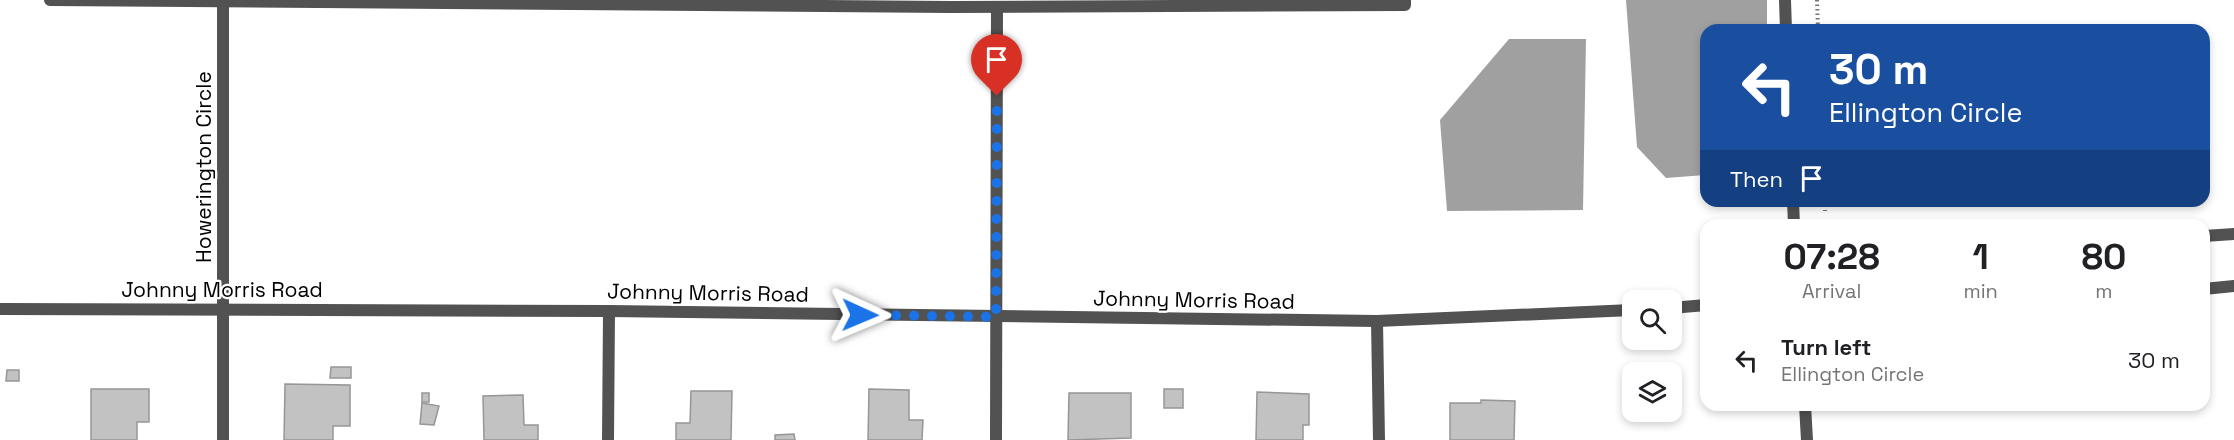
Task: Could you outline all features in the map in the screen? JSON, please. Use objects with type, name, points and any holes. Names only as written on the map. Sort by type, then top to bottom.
[{"type":"street","points":[[50,0],[997,7],[1405,3]]},
{"type":"street","points":[[1785,0],[1786,24]]},
{"type":"street","name":"Howerington Circle","points":[[223,3],[223,440]]},
{"type":"street","points":[[996,440],[997,7]]},
{"type":"street","points":[[2210,236],[2234,234]]},
{"type":"street","points":[[2210,288],[2234,286]]},
{"type":"street","points":[[1682,307],[1700,306]]},
{"type":"street","name":"Johnny Morris Road","points":[[0,309],[609,311],[1377,321],[1622,310]]},
{"type":"street","points":[[608,440],[609,311]]},
{"type":"street","points":[[1377,321],[1379,440]]},
{"type":"street","points":[[1805,411],[1807,440]]},
{"type":"path","points":[[1817,0],[1818,24]]},
{"type":"shaded area","points":[[1626,0],[1767,0],[1767,24],[1700,24],[1700,175],[1666,178],[1637,147]]},
{"type":"shaded area","points":[[1509,39],[1586,39],[1583,210],[1447,211],[1440,120]]},
{"type":"building","points":[[331,367],[351,367],[351,378],[330,378]]},
{"type":"building","points":[[7,370],[19,370],[19,381],[6,381]]},
{"type":"building","points":[[285,384],[350,385],[350,426],[333,426],[333,440],[284,440]]},
{"type":"building","points":[[91,389],[149,389],[149,422],[137,422],[137,440],[91,440]]},
{"type":"building","points":[[869,389],[909,390],[909,420],[923,420],[922,440],[868,440]]},
{"type":"building","points":[[1164,389],[1183,389],[1183,408],[1164,408]]},
{"type":"building","points":[[691,391],[732,391],[731,440],[676,440],[676,423],[690,423]]},
{"type":"building","points":[[1257,392],[1309,394],[1309,425],[1303,425],[1303,440],[1256,440]]},
{"type":"building","points":[[422,393],[429,393],[429,402],[422,402]]},
{"type":"building","points":[[1069,393],[1131,393],[1131,438],[1068,440]]},
{"type":"building","points":[[523,395],[524,425],[538,425],[538,440],[484,440],[483,396]]},
{"type":"building","points":[[1481,400],[1515,401],[1514,440],[1450,440],[1450,403],[1481,403]]},
{"type":"building","points":[[422,403],[439,406],[434,425],[420,424]]},
{"type":"building","points":[[794,434],[795,440],[775,440],[775,435]]},
{"type":"route","points":[[860,315],[996,317],[997,96]]}]
